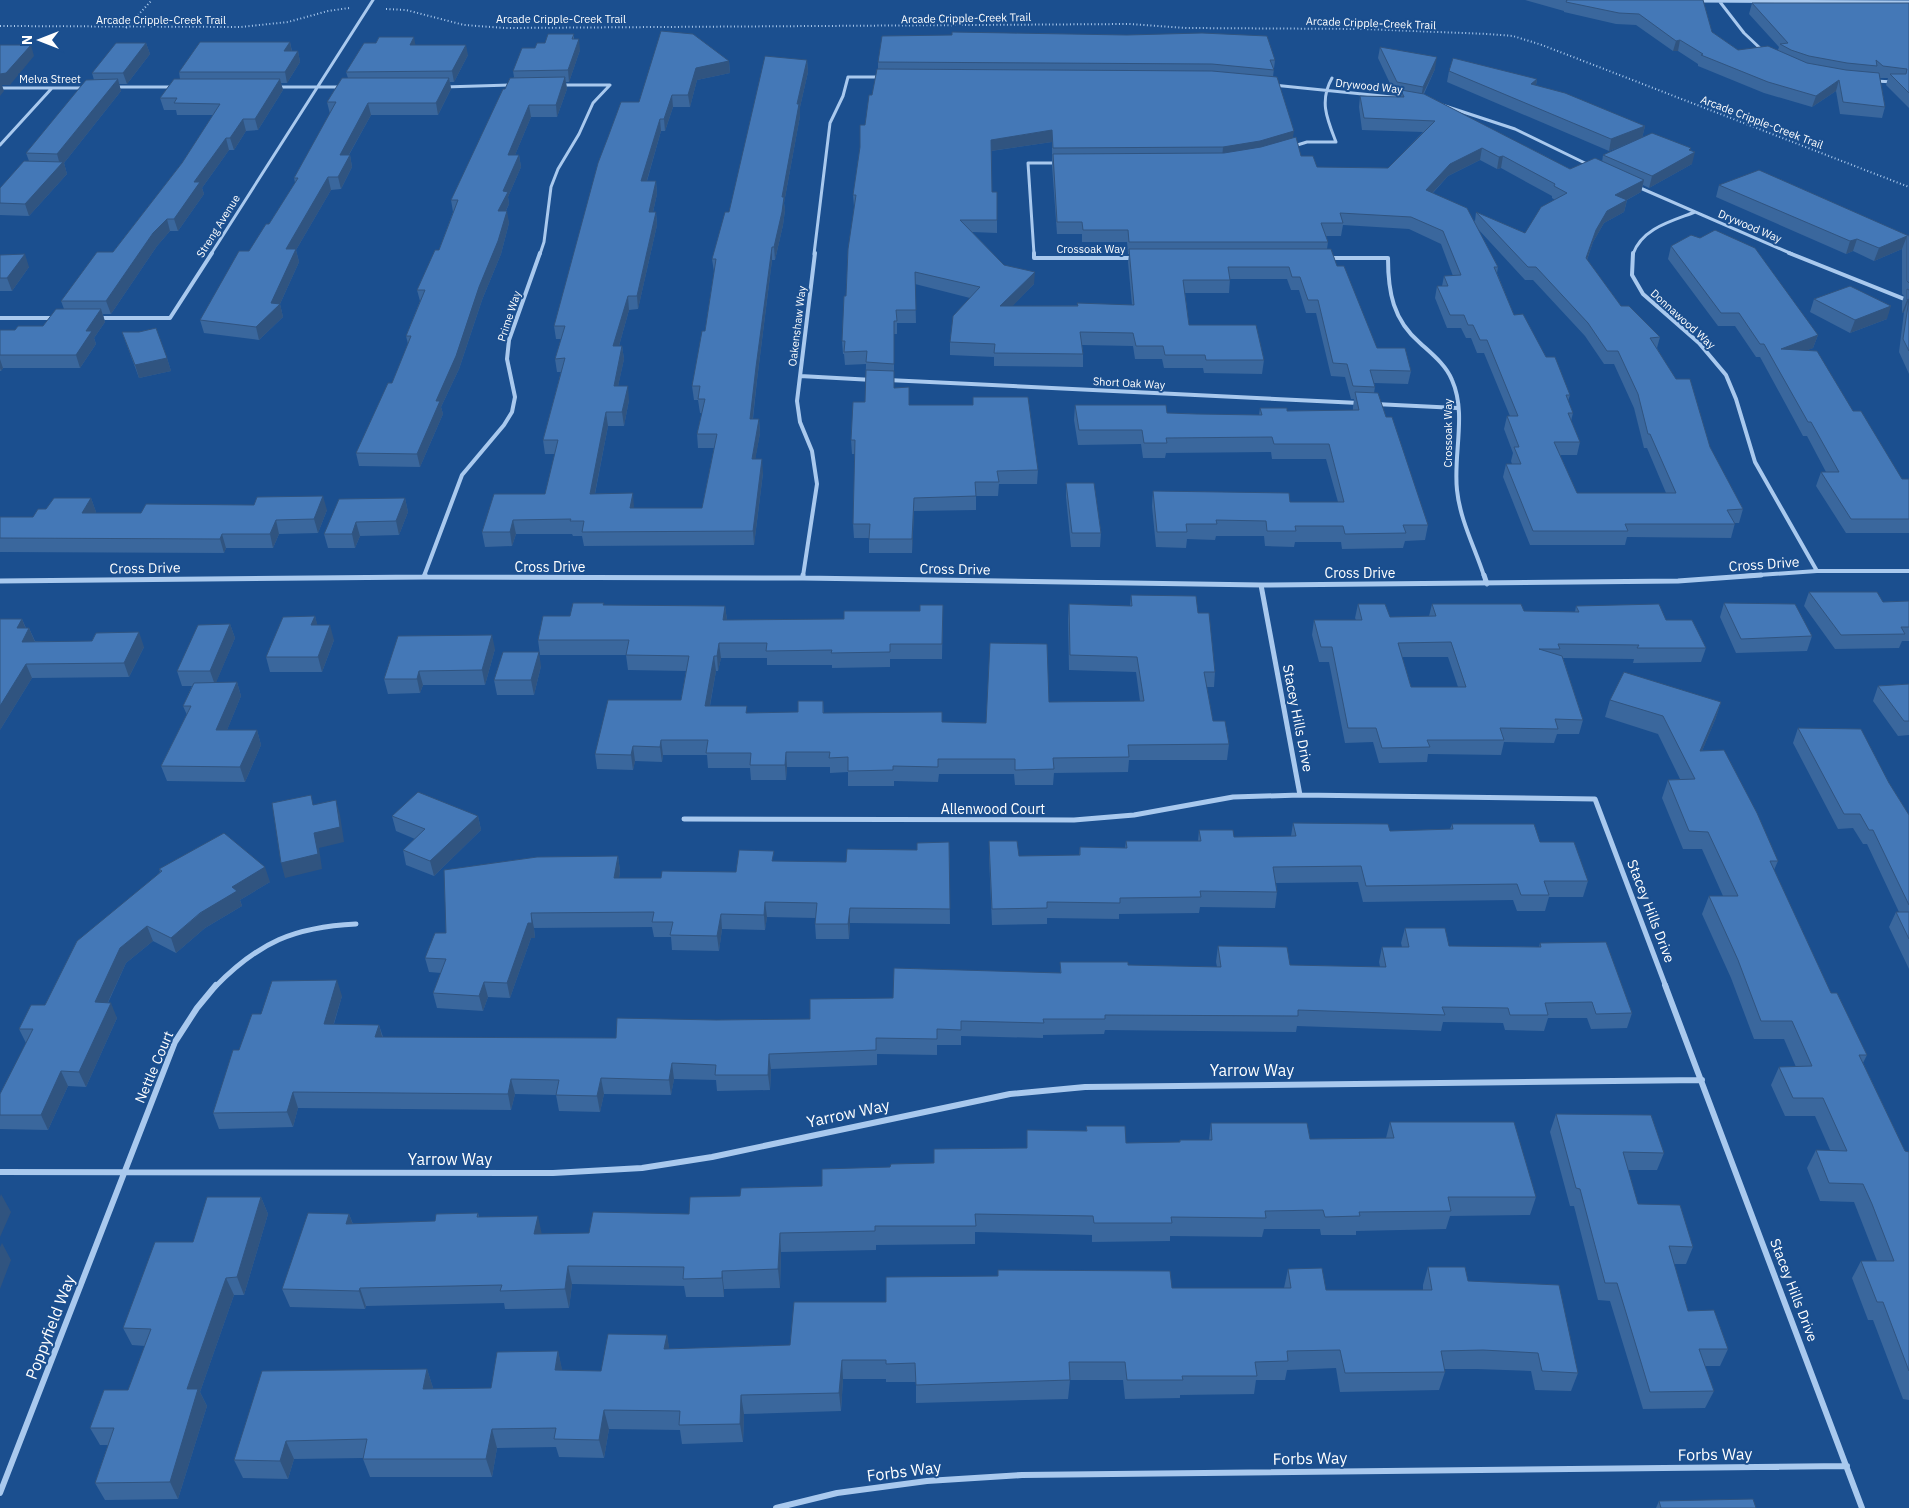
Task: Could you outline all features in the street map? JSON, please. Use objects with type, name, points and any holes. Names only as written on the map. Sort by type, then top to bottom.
[{"type":"street","name":"Streng Avenue","points":[[90,318],[170,318],[316,86],[373,0]]},
{"type":"street","points":[[1694,1],[1909,2]]},
{"type":"street","points":[[1720,2],[1753,44],[1767,53]]},
{"type":"street","name":"Oakenshaw Way","points":[[803,578],[817,484],[812,451],[800,422],[797,401],[830,123],[843,96],[848,77],[887,77]]},
{"type":"street","points":[[1286,148],[1307,142],[1336,142],[1323,107],[1324,90],[1332,78]]},
{"type":"street","points":[[1866,81],[1900,82]]},
{"type":"street","points":[[443,88],[519,84]]},
{"type":"street","name":"Prime Way","points":[[424,577],[462,475],[504,425],[512,412],[515,397],[507,359],[509,340],[544,242],[550,187],[558,168],[580,134],[593,103],[610,85],[556,84]]},
{"type":"street","name":"Drywood Way","points":[[1268,84],[1410,99]]},
{"type":"street","points":[[110,87],[179,87]]},
{"type":"street","points":[[267,87],[346,87]]},
{"type":"street","name":"Melva Street","points":[[0,88],[91,88]]},
{"type":"street","points":[[0,145],[52,88]]},
{"type":"street","points":[[1436,104],[1453,107],[1515,129],[1590,166]]},
{"type":"street","name":"Crossoak Way","points":[[1067,163],[1028,163],[1034,258],[1142,258]]},
{"type":"street","name":"Drywood Way","points":[[1634,185],[1845,277],[1909,301]]},
{"type":"street","name":"Donnawood Way","points":[[1695,212],[1656,228],[1641,239],[1633,251],[1631,262],[1636,284],[1648,302],[1696,341],[1720,366],[1735,392],[1745,433],[1755,462],[1817,571]]},
{"type":"street","name":"Crossoak Way","points":[[1319,258],[1388,258],[1388,288],[1394,312],[1410,334],[1438,359],[1447,372],[1457,394],[1457,489],[1487,584]]},
{"type":"street","points":[[0,318],[60,318]]},
{"type":"street","name":"Short Oak Way","points":[[800,376],[1457,408]]},
{"type":"street","name":"Cross Drive","points":[[0,581],[424,577],[803,578],[1261,585],[1487,584],[1678,581],[1817,571],[1909,570]]},
{"type":"street","name":"Stacey Hills Drive","points":[[1261,585],[1300,795],[1595,799],[1862,1508]]},
{"type":"street","name":"Allenwood Court","points":[[684,819],[1074,820],[1134,815],[1233,797],[1300,795]]},
{"type":"street","name":"Nettle Court","points":[[125,1172],[174,1042],[200,1003],[234,968],[262,949],[302,930],[327,925],[356,924]]},
{"type":"street","name":"Yarrow Way","points":[[0,1172],[553,1173],[642,1168],[712,1157],[1010,1094],[1085,1087],[1702,1080]]},
{"type":"street","name":"Poppyfield Way","points":[[0,1493],[125,1172]]},
{"type":"street","name":"Forbs Way","points":[[776,1508],[837,1493],[927,1481],[1022,1475],[1847,1466]]},
{"type":"path","points":[[126,28],[152,0]]},
{"type":"path","name":"Arcade Cripple-Creek Trail","points":[[0,26],[187,29],[270,25],[294,21],[326,10],[368,8],[406,10],[464,25],[505,28],[1129,24],[1187,28],[1364,29],[1513,36],[1542,45],[1909,187]]},
{"type":"building","points":[[1567,0],[1703,0],[1712,32],[1738,50],[1768,46],[1807,63],[1846,70],[1879,73],[1885,107],[1843,102],[1839,80],[1816,96],[1768,82],[1701,55],[1703,54],[1680,40],[1676,41],[1639,14],[1619,13],[1566,2]]},
{"type":"building","points":[[1752,3],[1909,3],[1909,93],[1890,74],[1906,74],[1907,69],[1883,66],[1876,60],[1877,66],[1809,56],[1780,44],[1788,43]]},
{"type":"building","points":[[661,31],[693,34],[729,61],[696,68],[688,95],[672,95],[664,119],[660,119],[641,181],[656,181],[649,212],[656,212],[637,296],[628,296],[613,346],[622,346],[614,386],[628,386],[622,412],[606,412],[590,494],[633,493],[630,508],[702,508],[717,434],[697,434],[705,399],[698,399],[700,386],[692,386],[702,331],[705,331],[716,259],[712,259],[725,212],[729,212],[765,56],[807,60],[797,104],[799,104],[782,197],[784,197],[782,212],[774,247],[772,247],[750,419],[759,419],[752,459],[762,459],[753,531],[582,532],[584,521],[570,521],[571,519],[513,520],[510,532],[482,532],[494,494],[545,494],[558,440],[543,440],[565,358],[555,359],[565,326],[554,326],[598,163],[621,102],[639,102]]},
{"type":"building","points":[[952,32],[1127,35],[1202,33],[1267,36],[1275,60],[1270,60],[1274,70],[1212,64],[878,62],[882,36],[952,35]]},
{"type":"building","points":[[548,34],[574,34],[572,39],[579,39],[568,70],[513,71],[522,48],[535,48],[537,43],[545,43]]},
{"type":"building","points":[[379,37],[414,37],[410,45],[466,45],[452,71],[346,72],[364,43],[376,43]]},
{"type":"building","points":[[200,42],[290,42],[284,51],[298,51],[285,72],[179,72]]},
{"type":"building","points":[[116,43],[146,43],[123,73],[92,73]]},
{"type":"building","points":[[0,45],[31,45],[6,73],[0,74]]},
{"type":"building","points":[[1380,47],[1437,57],[1423,87],[1397,82]]},
{"type":"building","points":[[1453,58],[1537,79],[1531,84],[1565,93],[1645,126],[1611,139],[1449,71]]},
{"type":"building","points":[[877,69],[1212,71],[1277,77],[1294,131],[1260,141],[1223,147],[1053,148],[1052,130],[991,140],[992,192],[997,192],[997,220],[960,220],[1004,265],[1035,272],[1000,306],[1078,306],[1077,303],[1134,305],[1129,249],[1331,249],[1337,266],[1344,266],[1377,348],[1405,348],[1411,371],[1370,370],[1375,387],[1353,386],[1347,364],[1333,363],[1318,300],[1308,300],[1300,277],[1292,277],[1289,267],[1228,267],[1230,280],[1183,280],[1189,325],[1256,325],[1264,360],[1206,360],[1205,355],[1165,355],[1163,346],[1136,346],[1133,333],[1080,332],[1083,354],[994,353],[995,344],[950,342],[953,316],[980,287],[915,272],[916,310],[896,310],[897,321],[894,321],[894,364],[866,362],[867,351],[844,352],[845,341],[842,341],[844,296],[846,296],[848,249],[856,195],[853,195],[860,147],[860,125],[865,125],[869,95],[872,95]]},
{"type":"building","points":[[565,77],[556,105],[529,105],[508,155],[519,155],[503,191],[508,192],[498,211],[507,211],[498,241],[479,287],[456,356],[436,401],[440,401],[417,454],[356,453],[388,383],[392,383],[411,336],[406,336],[425,290],[417,290],[435,250],[439,250],[458,200],[451,200],[503,89],[505,89],[510,78]]},
{"type":"building","points":[[342,78],[449,78],[436,103],[368,103],[340,155],[350,155],[338,177],[328,177],[286,249],[296,249],[271,303],[280,304],[256,327],[200,320],[239,251],[249,251],[266,224],[269,224],[298,178],[294,178],[336,102],[327,102]]},
{"type":"building","points":[[118,79],[57,154],[26,153],[86,80]]},
{"type":"building","points":[[174,79],[280,79],[255,119],[243,119],[230,138],[226,138],[194,182],[200,182],[174,219],[167,219],[153,233],[106,301],[61,301],[97,252],[113,252],[182,163],[220,104],[174,103],[177,98],[160,98]]},
{"type":"building","points":[[1401,90],[1424,94],[1570,169],[1595,158],[1644,180],[1615,195],[1627,200],[1607,211],[1596,230],[1586,258],[1621,306],[1629,306],[1660,337],[1650,338],[1676,379],[1690,379],[1710,447],[1743,509],[1727,510],[1735,524],[1625,524],[1628,531],[1533,531],[1506,464],[1521,464],[1514,447],[1519,447],[1507,416],[1518,416],[1487,340],[1480,340],[1473,325],[1468,325],[1464,315],[1450,315],[1437,286],[1448,286],[1444,276],[1461,275],[1443,231],[1411,217],[1340,213],[1343,223],[1321,223],[1328,242],[1129,242],[1128,230],[1083,230],[1082,222],[1057,222],[1053,154],[1224,153],[1261,147],[1296,137],[1301,156],[1313,156],[1317,167],[1388,168],[1435,121],[1364,118],[1360,96],[1404,97]],"holes":[[[1482,148],[1499,157],[1503,156],[1555,184],[1554,186],[1567,193],[1541,207],[1525,233],[1476,212],[1528,267],[1536,267],[1588,323],[1607,351],[1618,351],[1638,394],[1648,434],[1650,434],[1676,493],[1577,493],[1554,442],[1580,442],[1568,413],[1573,413],[1566,395],[1570,395],[1555,357],[1546,357],[1523,314],[1514,315],[1494,267],[1498,267],[1467,208],[1426,190],[1450,164]]]},
{"type":"building","points":[[1652,133],[1691,148],[1689,150],[1695,152],[1652,176],[1603,155]]},
{"type":"building","points":[[24,161],[63,162],[25,204],[0,203],[0,188]]},
{"type":"building","points":[[1759,170],[1909,236],[1909,283],[1907,281],[1907,236],[1879,248],[1857,239],[1850,241],[1719,185]]},
{"type":"building","points":[[1715,230],[1755,248],[1818,335],[1781,349],[1817,351],[1853,411],[1861,411],[1902,479],[1909,479],[1909,519],[1851,519],[1821,472],[1839,472],[1764,344],[1760,344],[1739,313],[1721,313],[1671,246],[1691,235],[1700,238]]},
{"type":"building","points":[[25,254],[7,278],[0,278],[0,255]]},
{"type":"building","points":[[1850,286],[1891,306],[1855,320],[1814,299]]},
{"type":"building","points":[[1907,289],[1909,290],[1909,299],[1907,300]]},
{"type":"building","points":[[1909,299],[1909,351],[1903,339]]},
{"type":"building","points":[[56,309],[101,309],[86,331],[92,331],[76,355],[0,355],[0,330],[15,330],[18,326],[43,326]]},
{"type":"building","points":[[156,328],[167,358],[135,365],[122,332],[139,332]]},
{"type":"building","points":[[866,370],[894,371],[894,388],[909,387],[909,405],[973,405],[973,397],[1028,397],[1038,470],[997,471],[999,482],[975,482],[976,496],[914,498],[912,539],[869,539],[870,524],[853,524],[855,440],[851,440],[853,402],[865,402]]},
{"type":"building","points":[[1355,392],[1378,393],[1386,417],[1392,417],[1428,525],[1403,525],[1406,533],[1345,534],[1343,526],[1295,526],[1296,531],[1267,531],[1266,521],[1216,520],[1217,524],[1186,524],[1187,532],[1157,532],[1153,491],[1289,493],[1290,502],[1344,502],[1329,444],[1274,444],[1272,437],[1166,438],[1167,443],[1144,443],[1142,430],[1079,430],[1075,405],[1166,405],[1167,413],[1262,415],[1260,408],[1287,408],[1287,411],[1359,410]]},
{"type":"building","points":[[1066,483],[1094,483],[1101,533],[1072,533]]},
{"type":"building","points":[[323,496],[314,519],[276,520],[270,534],[222,534],[220,539],[0,538],[0,517],[33,517],[38,509],[46,509],[54,498],[91,498],[82,513],[141,513],[146,504],[254,505],[257,497]]},
{"type":"building","points":[[405,498],[396,521],[356,522],[352,534],[324,534],[339,499]]},
{"type":"building","points":[[1809,592],[1877,592],[1883,602],[1909,601],[1909,627],[1901,627],[1905,634],[1841,635]]},
{"type":"building","points":[[1131,595],[1196,596],[1198,613],[1209,613],[1215,672],[1204,672],[1213,721],[1225,721],[1229,744],[1128,745],[1129,757],[1053,758],[1054,769],[1015,770],[1015,759],[938,759],[938,767],[893,766],[893,770],[848,771],[848,757],[829,758],[830,752],[786,752],[785,765],[750,765],[751,753],[706,753],[708,740],[661,740],[660,747],[633,746],[631,755],[595,754],[608,700],[681,700],[689,656],[626,655],[629,640],[538,640],[543,616],[570,616],[573,603],[725,606],[723,620],[844,619],[844,611],[920,611],[920,605],[943,605],[942,644],[890,644],[890,652],[831,653],[832,650],[766,651],[767,643],[719,643],[717,656],[714,656],[705,706],[747,706],[746,713],[798,712],[798,701],[823,701],[823,713],[942,712],[942,722],[986,723],[990,643],[1047,644],[1049,702],[1144,701],[1137,657],[1070,655],[1069,604],[1132,606]]},
{"type":"building","points":[[1724,603],[1795,604],[1812,636],[1741,639]]},
{"type":"building","points":[[1358,604],[1385,604],[1390,617],[1436,616],[1432,604],[1521,604],[1524,611],[1579,612],[1576,606],[1659,604],[1666,620],[1692,620],[1706,648],[1637,648],[1639,645],[1558,644],[1560,649],[1539,649],[1562,656],[1583,720],[1555,719],[1558,729],[1500,728],[1504,740],[1427,740],[1430,747],[1382,748],[1376,728],[1348,728],[1332,647],[1321,647],[1314,620],[1362,620]],"holes":[[[1451,642],[1466,687],[1411,687],[1398,643]]]},
{"type":"building","points":[[315,616],[311,625],[330,625],[318,657],[266,657],[283,617]]},
{"type":"building","points":[[0,619],[22,619],[17,628],[29,628],[22,642],[92,641],[96,633],[139,632],[124,663],[26,664],[0,706]]},
{"type":"building","points":[[230,624],[210,671],[177,671],[198,625]]},
{"type":"building","points":[[492,635],[482,670],[419,671],[417,679],[384,679],[398,636]]},
{"type":"building","points":[[503,652],[539,652],[531,680],[494,680]]},
{"type":"building","points":[[1624,672],[1721,702],[1700,751],[1724,750],[1757,813],[1778,861],[1770,861],[1831,993],[1837,993],[1867,1055],[1859,1055],[1905,1151],[1909,1152],[1909,1371],[1883,1302],[1877,1302],[1861,1261],[1894,1261],[1872,1204],[1863,1184],[1829,1183],[1816,1150],[1847,1151],[1823,1098],[1793,1098],[1779,1067],[1812,1066],[1792,1021],[1761,1021],[1738,960],[1709,896],[1738,896],[1708,832],[1689,831],[1668,780],[1695,779],[1663,716],[1610,700]]},
{"type":"building","points":[[237,682],[216,730],[257,730],[240,767],[161,766],[191,706],[183,706],[194,683]]},
{"type":"building","points":[[1909,684],[1909,721],[1904,721],[1878,686]]},
{"type":"building","points":[[1798,728],[1861,729],[1889,783],[1909,815],[1909,905],[1873,830],[1869,830],[1860,814],[1844,814]]},
{"type":"building","points":[[418,792],[478,816],[430,861],[403,850],[425,829],[392,816]]},
{"type":"building","points":[[311,795],[313,805],[336,800],[340,827],[314,833],[318,854],[281,863],[272,803]]},
{"type":"building","points":[[1293,823],[1388,824],[1390,831],[1453,829],[1452,824],[1534,824],[1540,842],[1574,842],[1588,881],[1544,881],[1549,895],[1521,895],[1517,884],[1366,886],[1361,866],[1273,867],[1277,892],[1200,891],[1201,897],[1120,898],[1120,903],[1047,902],[1047,908],[992,909],[989,841],[1017,841],[1019,856],[1080,855],[1080,847],[1127,848],[1126,841],[1201,841],[1199,830],[1233,830],[1234,837],[1296,836]]},
{"type":"building","points":[[224,833],[265,867],[232,887],[237,891],[200,913],[171,938],[147,926],[120,948],[95,1002],[111,1003],[79,1072],[61,1071],[41,1115],[0,1115],[0,1094],[33,1029],[19,1029],[31,1005],[45,1005],[77,941],[162,871],[159,869]]},
{"type":"building","points":[[949,842],[950,909],[850,908],[848,924],[815,924],[817,903],[765,902],[764,915],[721,914],[717,936],[670,935],[673,922],[652,922],[654,912],[531,913],[532,923],[528,923],[507,983],[484,982],[479,996],[433,993],[446,959],[425,958],[435,933],[446,933],[444,870],[537,857],[618,856],[614,878],[661,878],[662,871],[736,872],[739,850],[774,851],[772,861],[846,862],[847,849],[917,850],[917,843]]},
{"type":"building","points":[[1896,912],[1909,912],[1909,939]]},
{"type":"building","points":[[1405,928],[1445,928],[1449,946],[1541,947],[1540,943],[1606,942],[1632,1013],[1596,1014],[1592,1002],[1545,1003],[1548,1015],[1510,1015],[1508,1008],[1442,1007],[1445,1015],[1298,1010],[1298,1016],[1105,1015],[1105,1019],[1043,1019],[1044,1023],[961,1021],[961,1030],[937,1029],[937,1039],[876,1038],[876,1050],[769,1054],[768,1075],[715,1075],[716,1065],[672,1063],[669,1080],[601,1078],[597,1096],[556,1095],[559,1080],[511,1079],[508,1094],[293,1092],[287,1112],[213,1113],[233,1050],[239,1050],[252,1014],[261,1014],[272,981],[337,980],[324,1024],[379,1025],[375,1037],[616,1038],[617,1018],[810,1019],[810,999],[893,998],[894,968],[1061,973],[1060,962],[1128,962],[1128,965],[1221,967],[1218,946],[1287,947],[1290,965],[1386,967],[1382,947],[1409,947]]},
{"type":"building","points":[[1556,1114],[1651,1115],[1664,1153],[1623,1152],[1638,1204],[1680,1205],[1693,1247],[1669,1246],[1688,1311],[1714,1310],[1728,1349],[1699,1349],[1714,1391],[1650,1392],[1617,1283],[1605,1283],[1580,1189],[1576,1188]]},
{"type":"building","points":[[1390,1122],[1514,1122],[1536,1197],[1448,1197],[1451,1211],[1359,1212],[1360,1216],[1325,1217],[1323,1210],[1265,1211],[1266,1218],[1171,1217],[1172,1223],[1094,1223],[1093,1216],[975,1214],[976,1226],[875,1226],[875,1231],[780,1233],[778,1269],[722,1271],[722,1278],[683,1279],[684,1267],[568,1266],[565,1289],[500,1291],[502,1285],[360,1288],[359,1291],[282,1289],[308,1213],[349,1214],[346,1224],[435,1221],[436,1214],[478,1213],[477,1217],[538,1216],[534,1234],[589,1233],[593,1212],[689,1214],[690,1197],[740,1196],[741,1188],[822,1186],[822,1169],[890,1167],[891,1164],[934,1163],[934,1149],[1027,1148],[1027,1130],[1087,1131],[1086,1126],[1125,1126],[1126,1143],[1180,1142],[1180,1140],[1212,1140],[1211,1123],[1307,1123],[1310,1139],[1394,1138]]},
{"type":"building","points":[[207,1197],[261,1197],[237,1277],[226,1278],[187,1389],[198,1389],[170,1482],[95,1483],[114,1428],[90,1428],[104,1390],[128,1390],[151,1329],[123,1328],[155,1242],[193,1242]]},
{"type":"building","points":[[1428,1267],[1465,1267],[1468,1281],[1559,1285],[1578,1373],[1542,1371],[1538,1353],[1483,1350],[1441,1351],[1445,1372],[1345,1373],[1340,1350],[1287,1351],[1288,1361],[1255,1362],[1257,1376],[1182,1376],[1183,1380],[1127,1380],[1125,1362],[1069,1362],[1070,1380],[916,1385],[915,1363],[886,1364],[886,1360],[842,1360],[839,1393],[741,1395],[740,1424],[679,1425],[680,1411],[604,1410],[599,1440],[554,1439],[556,1428],[492,1429],[486,1459],[363,1459],[367,1439],[286,1441],[280,1461],[234,1460],[262,1371],[427,1369],[423,1389],[491,1388],[497,1352],[558,1351],[555,1370],[601,1371],[608,1334],[667,1335],[664,1349],[790,1345],[794,1302],[886,1302],[886,1277],[998,1276],[998,1270],[1170,1271],[1172,1288],[1291,1288],[1288,1269],[1322,1268],[1326,1290],[1432,1290]]},
{"type":"building","points":[[1753,1499],[1756,1508],[1661,1508],[1659,1501]]}]
